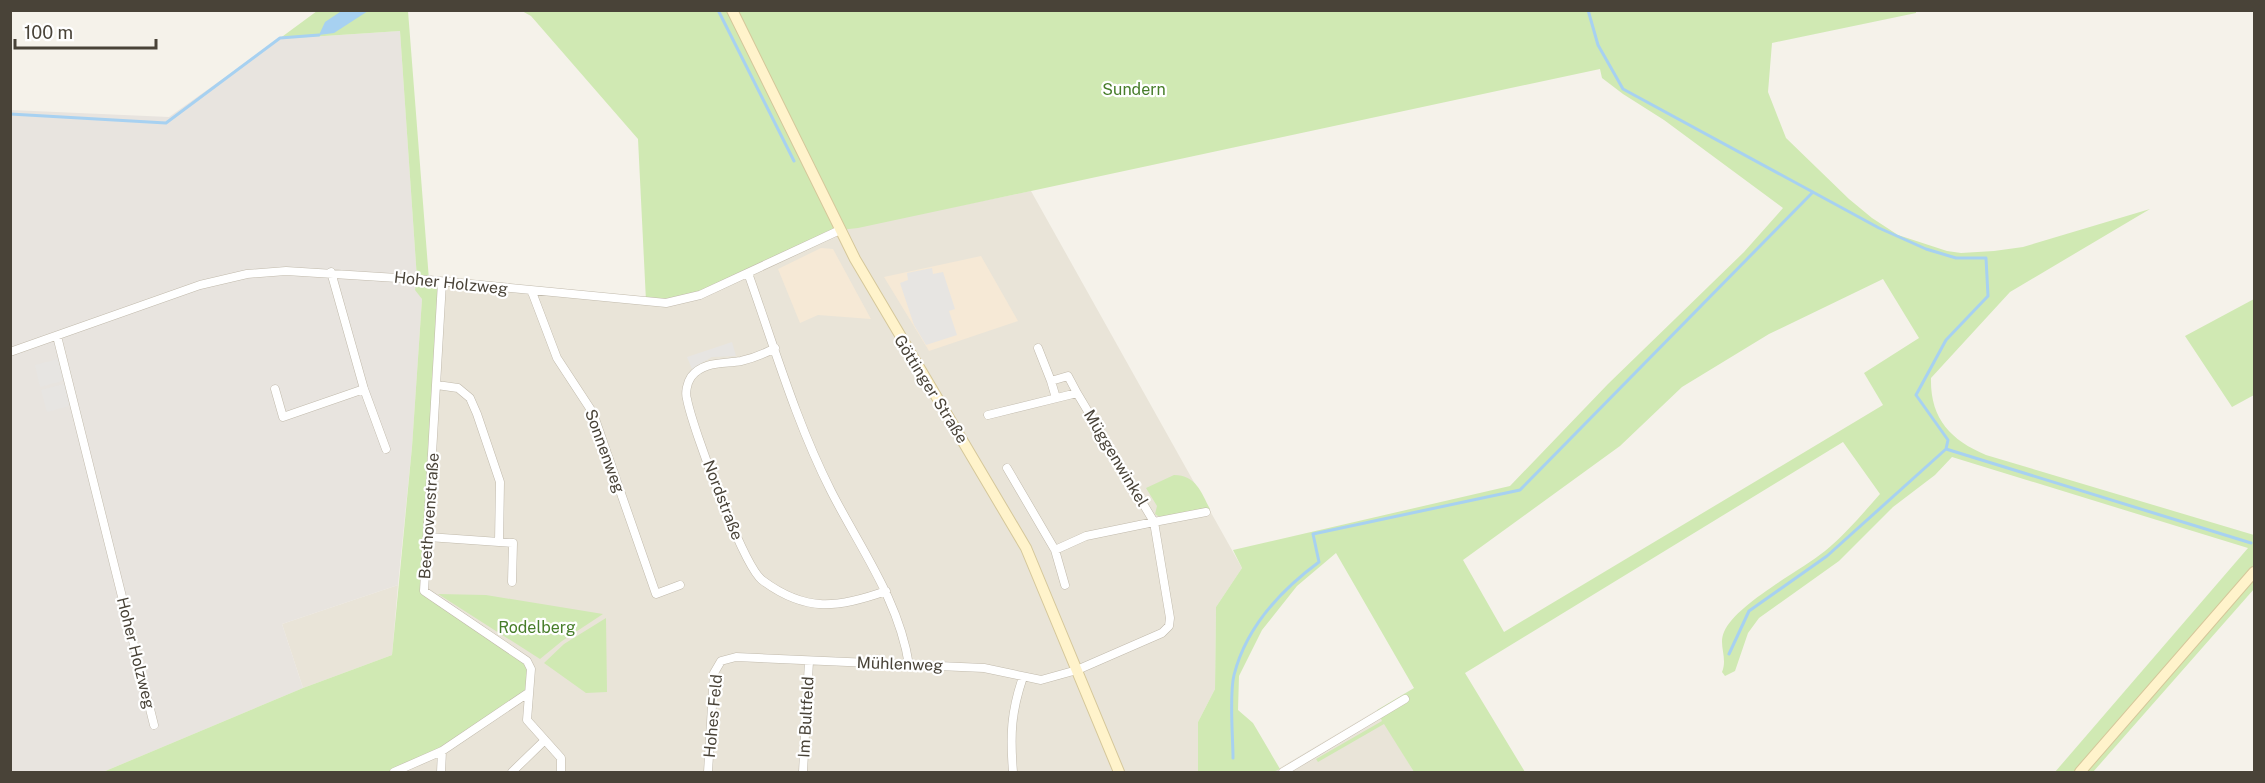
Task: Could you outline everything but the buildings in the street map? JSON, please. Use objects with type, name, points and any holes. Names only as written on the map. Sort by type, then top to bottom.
[{"type":"street","name":"Göttinger Straße","points":[[732,10],[840,230],[910,355],[1026,548],[1119,772]]},
{"type":"street","name":"Hoher Holzweg","points":[[10,352],[200,285],[247,274],[286,271],[331,272],[666,303],[700,295],[840,230]]},
{"type":"street","points":[[331,272],[364,389],[386,449]]},
{"type":"street","points":[[748,273],[794,405],[831,490],[886,591],[903,634],[909,665]]},
{"type":"street","name":"Beethovenstraße","points":[[442,282],[424,591],[527,661],[531,669],[527,720],[561,758],[561,772]]},
{"type":"street","name":"Sonnenweg","points":[[532,292],[557,358],[593,413],[656,594],[680,585]]},
{"type":"street","name":"Hoher Holzweg","points":[[57,336],[154,725]]},
{"type":"street","name":"Nordstraße","points":[[776,348],[748,359],[711,363],[692,375],[687,387],[686,398],[701,442],[744,553],[760,578],[803,603],[835,606],[886,591]]},
{"type":"street","points":[[1038,348],[1056,398]]},
{"type":"street","name":"Müggenwinkel","points":[[1051,381],[1068,376],[1154,522],[1167,593],[1169,626],[1162,633],[1077,670]]},
{"type":"street","points":[[437,385],[458,388],[470,398],[477,414],[500,482],[499,542]]},
{"type":"street","points":[[275,389],[283,417],[364,389]]},
{"type":"street","name":"Müggenwinkel","points":[[988,415],[1077,393]]},
{"type":"street","points":[[1007,468],[1055,550],[1065,585]]},
{"type":"street","name":"Müggenwinkel","points":[[1055,550],[1086,536],[1206,512]]},
{"type":"street","points":[[428,537],[513,543],[512,582]]},
{"type":"street","points":[[2080,772],[2254,572]]},
{"type":"street","name":"Mühlenweg","points":[[721,661],[736,657],[984,668],[1041,680],[1077,670]]},
{"type":"street","name":"Hohes Feld","points":[[708,772],[714,673],[721,661]]},
{"type":"street","name":"Im Bultfeld","points":[[803,772],[809,661]]},
{"type":"street","points":[[1013,772],[1010,734],[1012,707],[1023,677]]},
{"type":"street","points":[[394,772],[442,751],[528,693]]},
{"type":"street","points":[[1283,772],[1405,699]]},
{"type":"street","points":[[512,772],[545,740]]},
{"type":"street","points":[[441,772],[442,751]]},
{"type":"shaded area","points":[[400,31],[417,279],[422,299],[412,447],[398,585],[282,624],[303,688],[103,772],[11,772],[11,110],[169,117],[279,39]]},
{"type":"shaded area","points":[[1031,191],[1242,568],[1216,607],[1215,689],[1198,722],[1198,772],[395,772],[424,591],[442,282],[666,303],[840,230]]},
{"type":"shaded area","points":[[821,248],[833,249],[871,319],[818,315],[800,323],[778,269]]},
{"type":"shaded area","points":[[981,256],[1018,321],[929,351],[884,277]]},
{"type":"shaded area","points":[[932,268],[933,274],[943,272],[955,309],[949,311],[957,335],[926,345],[914,325],[900,283],[908,280],[907,273]]},
{"type":"shaded area","points":[[732,342],[736,356],[712,357],[692,369],[687,357]]},
{"type":"shaded area","points":[[61,358],[66,380],[40,387],[35,365]]},
{"type":"shaded area","points":[[68,383],[73,405],[47,412],[41,390]]},
{"type":"shaded area","points":[[398,585],[392,655],[303,688],[282,624]]},
{"type":"shaded area","points":[[1377,710],[1414,772],[1273,772]]},
{"type":"green space","points":[[317,11],[408,11],[429,280],[442,282],[424,591],[531,669],[528,693],[442,751],[395,772],[103,772],[303,688],[392,655],[412,447],[422,299],[415,290],[417,279],[400,31],[279,39]]},
{"type":"green space","name":"Sundern","points":[[522,11],[1916,11],[1916,13],[1772,43],[1768,92],[1786,138],[1849,199],[1898,235],[1947,251],[1961,253],[2023,247],[2150,209],[2010,292],[1931,378],[1934,405],[1938,416],[1953,435],[1986,455],[2254,535],[2254,589],[2093,772],[2055,772],[2248,548],[1952,457],[1935,475],[1893,507],[1839,561],[1759,618],[1748,633],[1735,671],[1725,676],[1722,672],[1724,662],[1722,637],[1731,621],[1755,599],[1832,545],[1880,494],[1843,442],[1465,673],[1525,772],[1414,772],[1384,724],[1318,762],[1316,759],[1382,721],[1377,710],[1414,688],[1336,553],[1297,586],[1262,630],[1239,676],[1238,710],[1253,723],[1280,769],[1273,772],[1198,772],[1198,722],[1215,689],[1216,607],[1242,568],[1233,550],[1510,486],[1608,384],[1744,252],[1783,208],[1664,120],[1623,94],[1602,78],[1600,69],[840,230],[770,265],[718,287],[693,296],[646,301],[638,139],[531,16]],"holes":[[[1883,279],[1919,338],[1864,373],[1883,405],[1504,632],[1463,560],[1620,446],[1682,387],[1769,334]]]},
{"type":"green space","points":[[2254,299],[2254,395],[2232,407],[2185,336]]},
{"type":"green space","points":[[1174,475],[1193,481],[1210,509],[1163,519],[1155,514],[1157,506],[1146,488]]},
{"type":"green space","name":"Rodelberg","points":[[438,594],[486,595],[603,614],[562,641],[540,659]]},
{"type":"green space","points":[[606,618],[607,692],[586,693],[544,663],[564,644]]},
{"type":"water","points":[[343,10],[368,11],[334,33],[319,35],[325,22]]},
{"type":"waterway","points":[[718,10],[794,161]]},
{"type":"waterway","points":[[1588,10],[1598,45],[1623,89],[1879,228],[1926,249],[1956,258],[1986,258],[1988,296],[1946,340],[1916,395],[1948,440],[1946,449],[1827,556],[1749,611],[1729,654]]},
{"type":"waterway","points":[[10,114],[166,123],[280,38],[319,35]]},
{"type":"waterway","points":[[1233,758],[1232,693],[1234,675],[1240,658],[1247,641],[1267,611],[1291,585],[1319,562],[1313,534],[1520,490],[1813,192]]},
{"type":"waterway","points":[[1946,449],[2251,543]]}]
